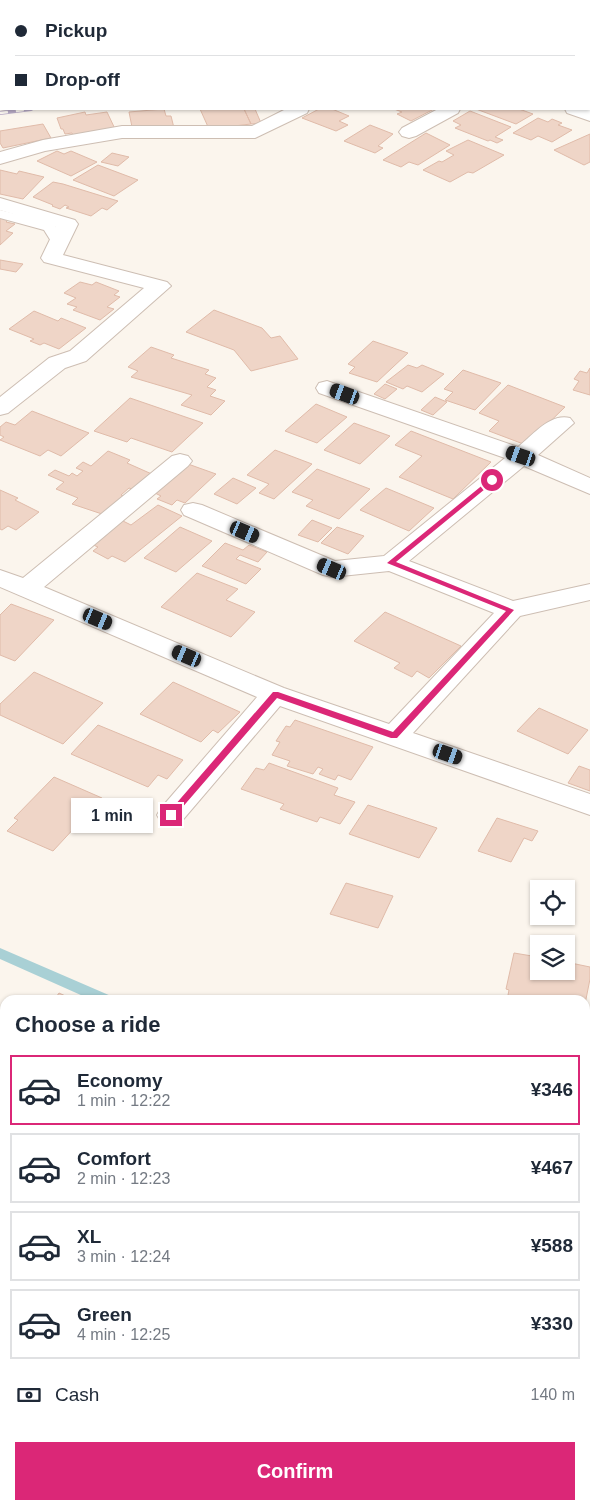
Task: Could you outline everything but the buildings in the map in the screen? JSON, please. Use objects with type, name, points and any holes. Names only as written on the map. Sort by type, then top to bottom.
[{"type":"street","points":[[0,158],[43,146],[122,132],[255,132],[298,110]]},
{"type":"street","points":[[409,132],[449,110]]},
{"type":"street","points":[[577,110],[590,115]]},
{"type":"street","points":[[0,204],[68,224],[51,258],[160,286],[78,356],[57,363],[0,408]]},
{"type":"street","points":[[327,388],[521,456],[590,487]]},
{"type":"street","points":[[391,563],[562,423]]},
{"type":"street","points":[[9,586],[180,461]]},
{"type":"street","points":[[193,510],[332,569],[391,563],[511,610],[590,592]]},
{"type":"street","points":[[9,586],[276,694],[590,805]]},
{"type":"street","points":[[394,736],[511,610]]},
{"type":"street","points":[[171,815],[276,694]]},
{"type":"lane","points":[[0,214],[49,227],[58,244]]},
{"type":"waterway","points":[[0,953],[95,995]]},
{"type":"railway","points":[[0,113],[23,110]]},
{"type":"route","points":[[171,815],[276,694],[394,736],[511,610],[391,563],[492,480]]}]
